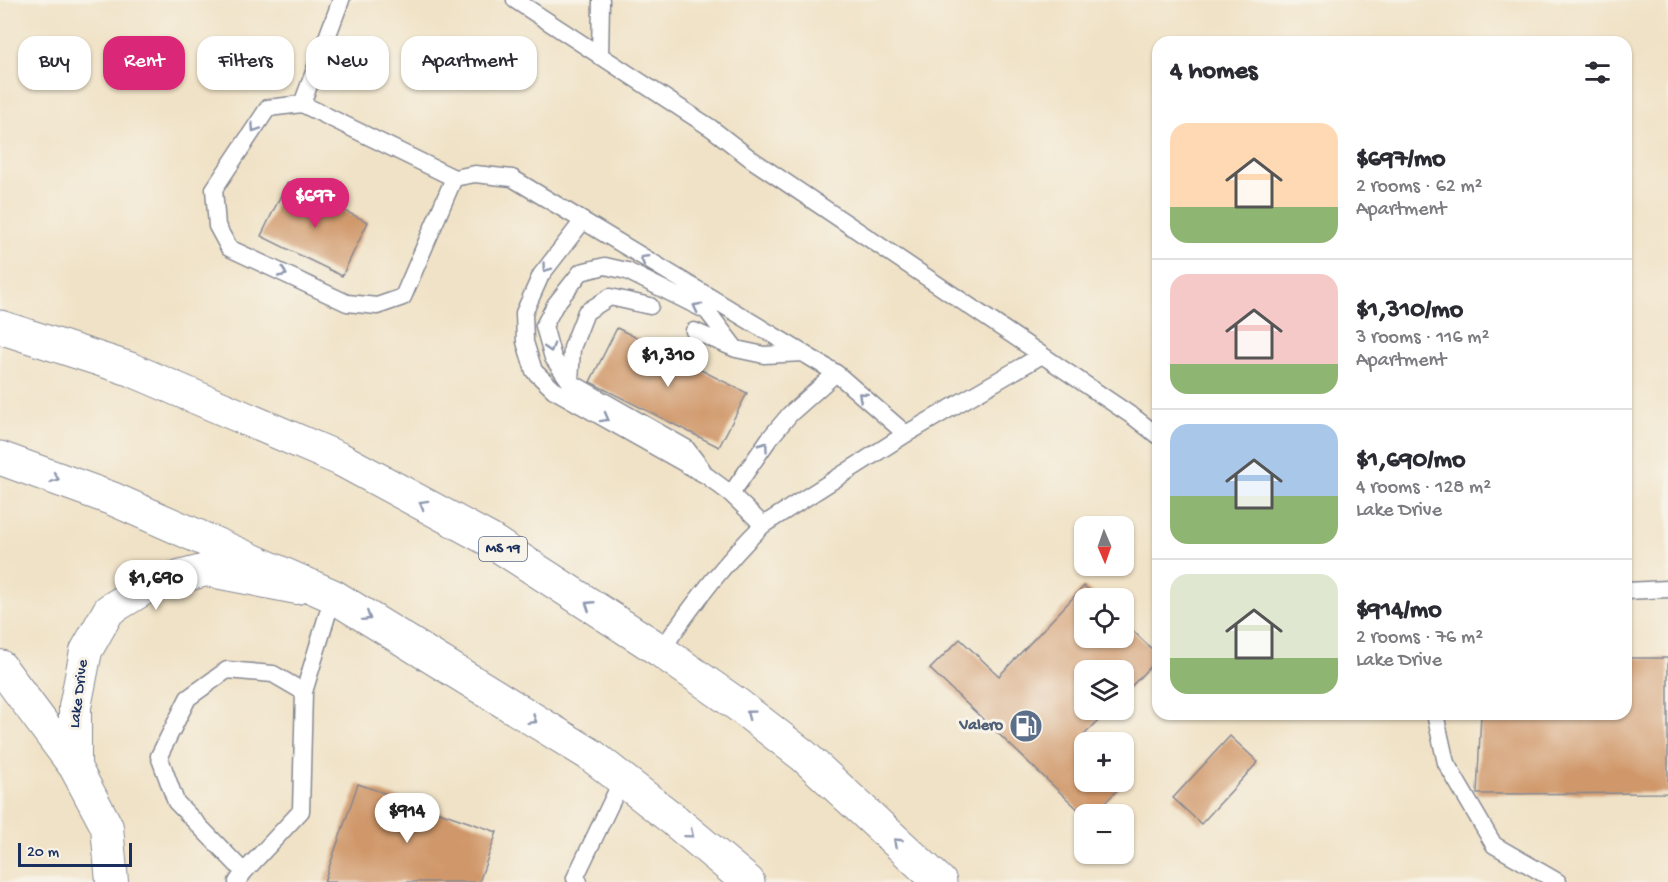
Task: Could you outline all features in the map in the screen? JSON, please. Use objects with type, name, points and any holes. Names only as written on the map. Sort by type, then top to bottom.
[{"type":"main road","name":"MS 19","points":[[0,327],[130,369],[340,459],[490,540],[661,651],[738,705],[804,756],[940,882]]},
{"type":"main road","points":[[0,458],[113,499],[333,596],[591,755],[748,882]]},
{"type":"street","name":"Lake Drive","points":[[75,766],[75,707],[86,651],[109,610],[152,584],[206,570],[333,596]]},
{"type":"street","name":"Lake Drive","points":[[0,666],[75,766],[107,827],[112,882]]},
{"type":"lane","points":[[302,104],[340,0]]},
{"type":"lane","points":[[516,0],[711,128],[752,159],[1152,432]]},
{"type":"lane","points":[[600,57],[601,0]]},
{"type":"lane","points":[[454,178],[402,297],[377,306],[347,303],[229,248],[217,226],[214,189],[268,108],[302,104],[454,178],[475,174],[512,178],[836,373],[906,434]]},
{"type":"lane","points":[[582,222],[541,276],[524,313],[525,342],[534,371],[554,390],[707,476],[731,494],[763,525]]},
{"type":"lane","points":[[707,476],[686,448],[570,382],[553,358],[544,326],[555,305],[581,272],[605,266],[627,271],[706,311],[736,349]]},
{"type":"lane","points":[[570,382],[572,348],[586,312],[610,297],[650,306]]},
{"type":"lane","points":[[694,331],[736,349],[764,355],[803,353]]},
{"type":"lane","points":[[661,651],[693,603],[745,542],[763,525],[906,434],[1042,355]]},
{"type":"lane","points":[[731,494],[790,414],[836,373]]},
{"type":"lane","points":[[1632,591],[1668,589]]},
{"type":"lane","points":[[304,692],[273,674],[227,670],[188,698],[159,756],[176,802],[240,877],[301,811],[304,692],[333,596]]},
{"type":"lane","points":[[1437,720],[1446,763],[1494,845],[1558,882]]},
{"type":"lane","points":[[576,880],[622,780]]},
{"type":"building","points":[[287,183],[368,222],[342,276],[261,236]]},
{"type":"building","points":[[617,328],[747,393],[719,447],[590,382]]},
{"type":"building","points":[[1074,597],[1074,648],[1134,648],[1134,632],[1152,649],[1152,664],[1134,683],[1134,660],[1074,660],[1074,720],[1099,720],[1087,732],[1074,732],[1074,792],[1115,792],[1104,804],[1074,806],[930,669],[960,639],[999,676]]},
{"type":"building","points":[[1632,658],[1668,658],[1668,793],[1477,794],[1481,720],[1632,720]]},
{"type":"building","points":[[1230,736],[1258,762],[1201,824],[1173,798]]},
{"type":"building","points":[[358,784],[497,832],[479,882],[324,882]]},
{"type":"place","name":"Valero","points":[[1026,726]]}]
